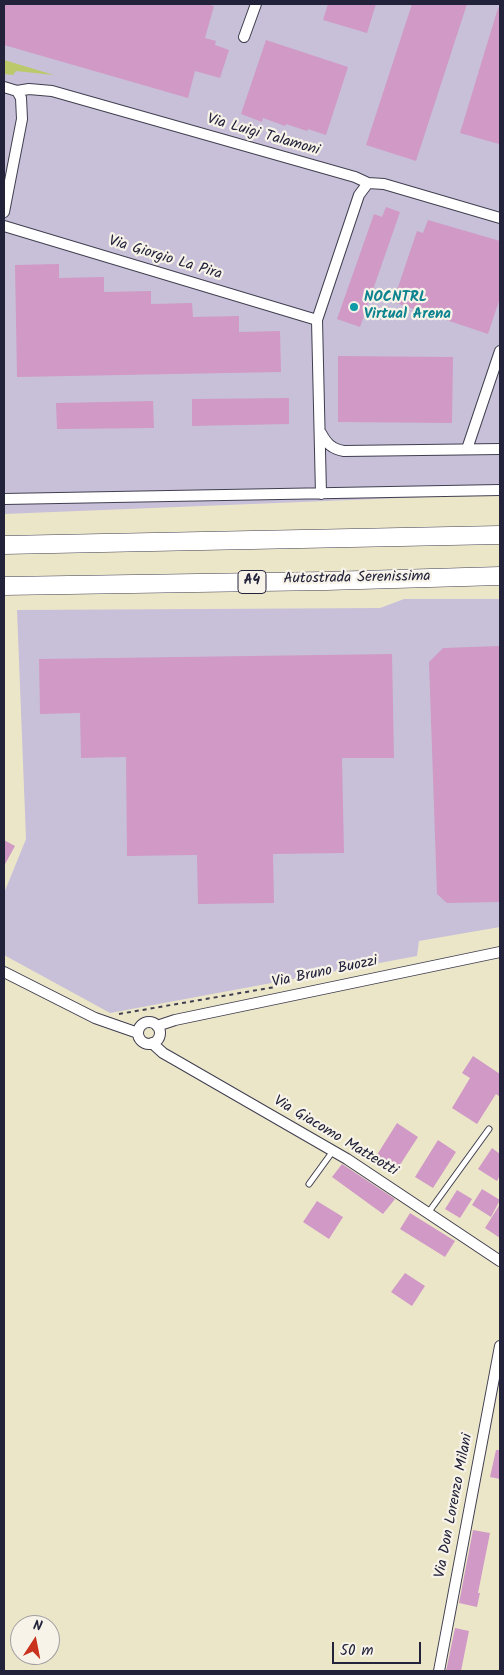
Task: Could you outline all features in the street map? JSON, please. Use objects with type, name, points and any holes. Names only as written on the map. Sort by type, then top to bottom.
[{"type":"highway","points":[[4,544],[500,535]]},
{"type":"highway","name":"Autostrada Serenissima","points":[[4,586],[500,576]]},
{"type":"street","points":[[244,37],[256,4]]},
{"type":"street","name":"Via Luigi Talamoni","points":[[4,87],[17,90],[52,91],[355,177],[368,183],[384,184],[500,218]]},
{"type":"street","points":[[4,212],[22,119],[21,98],[17,90]]},
{"type":"street","points":[[321,494],[318,320],[359,195],[368,183]]},
{"type":"street","name":"Via Giorgio La Pira","points":[[4,226],[318,320]]},
{"type":"street","points":[[467,449],[500,351]]},
{"type":"street","points":[[320,432],[334,450],[344,452],[500,449]]},
{"type":"street","points":[[4,499],[500,490]]},
{"type":"street","name":"Via Bruno Buozzi","points":[[157,1026],[185,1018],[500,952]]},
{"type":"street","name":"Via Giacomo Matteotti","points":[[4,972],[95,1018],[138,1033],[142,1041],[152,1043],[170,1057],[334,1151],[500,1261]]},
{"type":"street","points":[[138,1033],[140,1026],[144,1023],[151,1022],[157,1026],[159,1036],[152,1043]]},
{"type":"street","name":"Via Don Lorenzo Milani","points":[[439,1671],[500,1346]]},
{"type":"lane","points":[[428,1213],[489,1129]]},
{"type":"lane","points":[[309,1184],[334,1151]]},
{"type":"shaded area","points":[[4,4],[500,4],[500,494],[4,514]]},
{"type":"shaded area","points":[[404,599],[500,599],[500,927],[419,941],[417,956],[110,1013],[4,955],[4,893],[26,839],[17,610],[380,608]]},
{"type":"green space","points":[[4,60],[54,75],[16,71],[13,75],[4,74]]},
{"type":"building","points":[[4,4],[206,4],[214,6],[205,38],[216,41],[215,45],[229,50],[220,78],[195,71],[188,98],[4,45]]},
{"type":"building","points":[[328,4],[376,4],[367,33],[323,20]]},
{"type":"building","points":[[412,4],[467,4],[416,161],[366,145]]},
{"type":"building","points":[[498,8],[500,9],[499,144],[460,133]]},
{"type":"building","points":[[266,40],[348,67],[326,135],[286,124],[285,126],[263,118],[262,122],[241,114]]},
{"type":"building","points":[[386,207],[400,212],[360,327],[337,319],[374,214],[382,217]]},
{"type":"building","points":[[428,220],[500,241],[500,298],[488,334],[393,302],[417,231],[423,233]]},
{"type":"building","points":[[59,264],[59,278],[104,277],[104,292],[151,291],[151,304],[192,303],[193,317],[239,316],[239,332],[280,331],[281,372],[17,377],[15,265]]},
{"type":"building","points":[[338,356],[453,357],[452,423],[338,422]]},
{"type":"building","points":[[289,398],[289,424],[192,426],[192,399]]},
{"type":"building","points":[[153,401],[154,428],[57,429],[56,403]]},
{"type":"building","points":[[500,646],[500,902],[447,903],[437,894],[429,662],[443,648]]},
{"type":"building","points":[[392,654],[394,758],[342,758],[344,853],[273,854],[274,903],[198,904],[197,855],[127,856],[126,757],[81,758],[80,713],[40,714],[39,659]]},
{"type":"building","points":[[4,840],[15,846],[4,866]]},
{"type":"building","points":[[473,1056],[500,1074],[500,1097],[496,1094],[477,1124],[452,1108],[470,1078],[462,1073]]},
{"type":"building","points":[[397,1123],[418,1137],[396,1171],[375,1158]]},
{"type":"building","points":[[438,1140],[456,1152],[433,1188],[415,1177]]},
{"type":"building","points":[[492,1148],[500,1154],[500,1175],[497,1181],[478,1169]]},
{"type":"building","points":[[342,1164],[395,1199],[383,1214],[332,1177]]},
{"type":"building","points":[[482,1189],[500,1200],[491,1217],[472,1205]]},
{"type":"building","points":[[457,1190],[472,1199],[460,1218],[445,1209]]},
{"type":"building","points":[[317,1201],[343,1217],[329,1239],[303,1222]]},
{"type":"building","points":[[500,1204],[500,1238],[485,1228]]},
{"type":"building","points":[[410,1213],[455,1241],[445,1257],[400,1229]]},
{"type":"building","points":[[405,1273],[425,1286],[412,1306],[391,1292]]},
{"type":"building","points":[[496,1450],[500,1450],[500,1479],[490,1477]]},
{"type":"building","points":[[473,1530],[490,1533],[477,1607],[459,1603]]},
{"type":"building","points":[[455,1628],[469,1631],[461,1671],[446,1671]]},
{"type":"place","name":"NOCNTRL Virtual Arena","points":[[354,307]]}]
